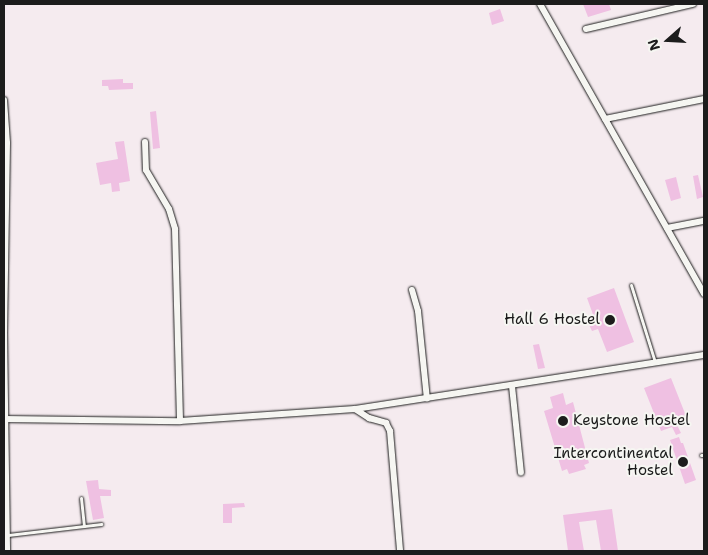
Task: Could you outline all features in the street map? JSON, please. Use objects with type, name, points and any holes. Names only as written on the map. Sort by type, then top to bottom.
[{"type":"street","points":[[540,4],[704,294]]},
{"type":"street","points":[[586,29],[693,4]]},
{"type":"street","points":[[4,100],[4,420],[7,551]]},
{"type":"street","points":[[605,119],[704,100]]},
{"type":"street","points":[[144,142],[146,170],[169,210],[176,230],[180,421]]},
{"type":"street","points":[[666,228],[704,221]]},
{"type":"street","points":[[412,290],[418,311],[427,399]]},
{"type":"street","points":[[4,420],[180,421],[355,410],[704,355]]},
{"type":"street","points":[[512,386],[521,473]]},
{"type":"street","points":[[355,410],[368,418],[386,424],[390,431],[400,551]]},
{"type":"lane","points":[[631,285],[655,362]]},
{"type":"lane","points":[[81,498],[84,526]]},
{"type":"lane","points":[[7,536],[101,524]]},
{"type":"building","points":[[583,4],[609,4],[611,10],[588,17]]},
{"type":"building","points":[[500,9],[504,21],[492,25],[489,13]]},
{"type":"building","points":[[123,79],[123,83],[133,83],[133,89],[109,90],[108,86],[102,86],[102,80]]},
{"type":"building","points":[[156,111],[160,148],[153,149],[150,112]]},
{"type":"building","points":[[124,141],[130,181],[119,183],[120,191],[112,192],[111,183],[100,185],[96,163],[118,159],[115,142]]},
{"type":"building","points":[[698,175],[703,197],[697,199],[693,176]]},
{"type":"building","points":[[676,177],[681,198],[671,201],[665,180]]},
{"type":"building","name":"Hall 6 Hostel","points":[[614,288],[634,342],[607,352],[598,329],[592,331],[588,323],[595,320],[587,298]]},
{"type":"building","points":[[539,344],[545,368],[538,369],[533,345]]},
{"type":"building","points":[[671,378],[688,421],[677,425],[681,433],[676,435],[672,427],[661,431],[644,388]]},
{"type":"building","name":"Keystone Hostel","points":[[563,393],[566,405],[573,402],[589,463],[584,465],[586,469],[569,474],[567,469],[562,471],[544,411],[553,408],[550,397]]},
{"type":"building","name":"Intercontinental Hostel","points":[[679,437],[681,443],[683,443],[696,480],[685,484],[670,440]]},
{"type":"building","points":[[98,480],[99,489],[111,490],[111,496],[100,496],[104,518],[93,520],[86,481]]},
{"type":"building","points":[[244,503],[245,507],[232,508],[232,523],[223,523],[223,504]]},
{"type":"building","points":[[612,509],[618,551],[601,551],[596,520],[579,522],[584,551],[568,551],[563,515]]},
{"type":"place","name":"Hall 6 Hostel","points":[[610,320]]},
{"type":"place","name":"Keystone Hostel","points":[[563,421]]},
{"type":"place","name":"Intercontinental Hostel","points":[[683,462]]}]
